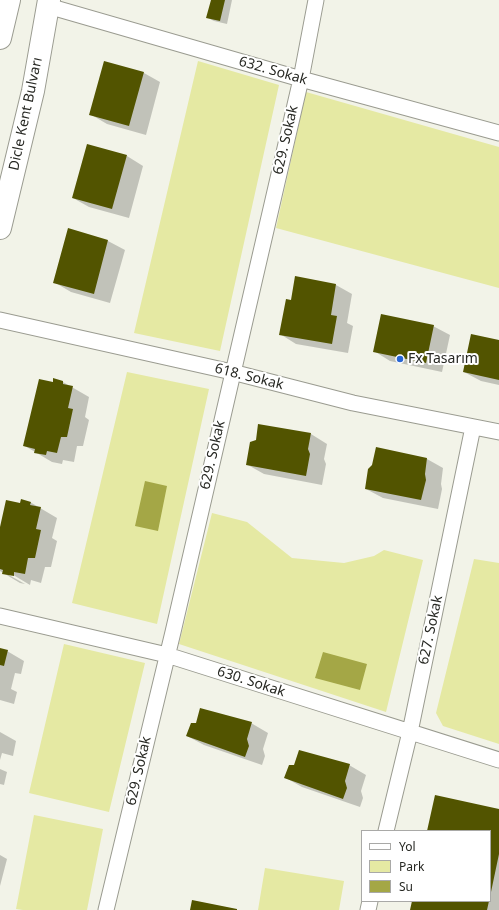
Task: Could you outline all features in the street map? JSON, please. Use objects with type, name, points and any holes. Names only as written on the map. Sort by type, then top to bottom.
[{"type":"main road","points":[[0,38],[8,0]]},
{"type":"main road","name":"Dicle Kent Bulvarı","points":[[0,228],[33,91],[48,3]]},
{"type":"street","name":"629. Sokak","points":[[106,910],[167,655],[300,79],[316,0]]},
{"type":"street","name":"632. Sokak","points":[[48,3],[300,79],[499,132]]},
{"type":"street","name":"618. Sokak","points":[[0,320],[232,372],[353,403],[499,432]]},
{"type":"street","name":"627. Sokak","points":[[386,830],[410,732],[473,427]]},
{"type":"street","name":"630. Sokak","points":[[0,616],[167,655],[499,760]]},
{"type":"green space","points":[[198,61],[279,85],[220,351],[134,333]]},
{"type":"green space","points":[[306,92],[499,147],[499,288],[276,228]]},
{"type":"green space","points":[[127,372],[209,389],[157,624],[72,603]]},
{"type":"green space","points":[[212,513],[247,522],[292,558],[344,563],[374,556],[384,550],[423,560],[386,712],[179,644]]},
{"type":"green space","points":[[474,559],[499,563],[499,744],[443,726],[436,713]]},
{"type":"green space","points":[[64,644],[145,663],[109,812],[29,793]]},
{"type":"green space","points":[[34,815],[103,829],[87,910],[16,909]]},
{"type":"green space","points":[[265,868],[344,881],[339,910],[258,910]]},
{"type":"water","points":[[145,481],[167,486],[158,531],[135,526]]},
{"type":"water","points":[[323,652],[367,664],[360,690],[315,678]]},
{"type":"building","points":[[211,0],[225,0],[220,21],[206,18]]},
{"type":"building","points":[[104,61],[144,72],[129,126],[89,115]]},
{"type":"building","points":[[87,144],[127,155],[112,209],[72,198]]},
{"type":"building","points":[[68,228],[108,240],[94,294],[53,283]]},
{"type":"building","points":[[295,276],[336,284],[331,315],[337,316],[332,344],[279,335],[286,299],[291,300]]},
{"type":"building","points":[[381,314],[434,325],[426,363],[373,352]]},
{"type":"building","points":[[471,334],[499,340],[499,380],[463,372]]},
{"type":"building","points":[[53,378],[63,381],[63,384],[73,386],[68,408],[73,409],[67,437],[61,437],[57,453],[47,451],[46,455],[34,453],[35,449],[23,446],[39,379],[53,382]]},
{"type":"building","points":[[258,424],[311,433],[308,449],[310,454],[306,476],[246,465],[250,442],[256,440]]},
{"type":"building","points":[[376,447],[427,458],[425,474],[426,480],[421,500],[365,489],[368,469],[372,465]]},
{"type":"building","points":[[21,499],[31,502],[30,505],[41,507],[36,529],[41,530],[35,558],[28,558],[25,574],[14,572],[14,576],[2,574],[3,570],[0,569],[0,527],[6,500],[20,503]]},
{"type":"building","points":[[0,648],[8,650],[4,666],[0,665]]},
{"type":"building","points":[[200,708],[252,722],[247,739],[249,746],[245,757],[186,736],[191,723],[196,723]]},
{"type":"building","points":[[299,750],[350,764],[345,781],[347,788],[343,799],[284,778],[289,765],[294,765]]},
{"type":"building","points":[[435,795],[499,809],[499,854],[491,892],[491,830],[427,830]]},
{"type":"building","points":[[192,900],[237,909],[237,910],[190,910]]},
{"type":"building","points":[[412,902],[489,902],[487,910],[410,910]]},
{"type":"place","name":"Fx Tasarım","points":[[400,359]]}]
